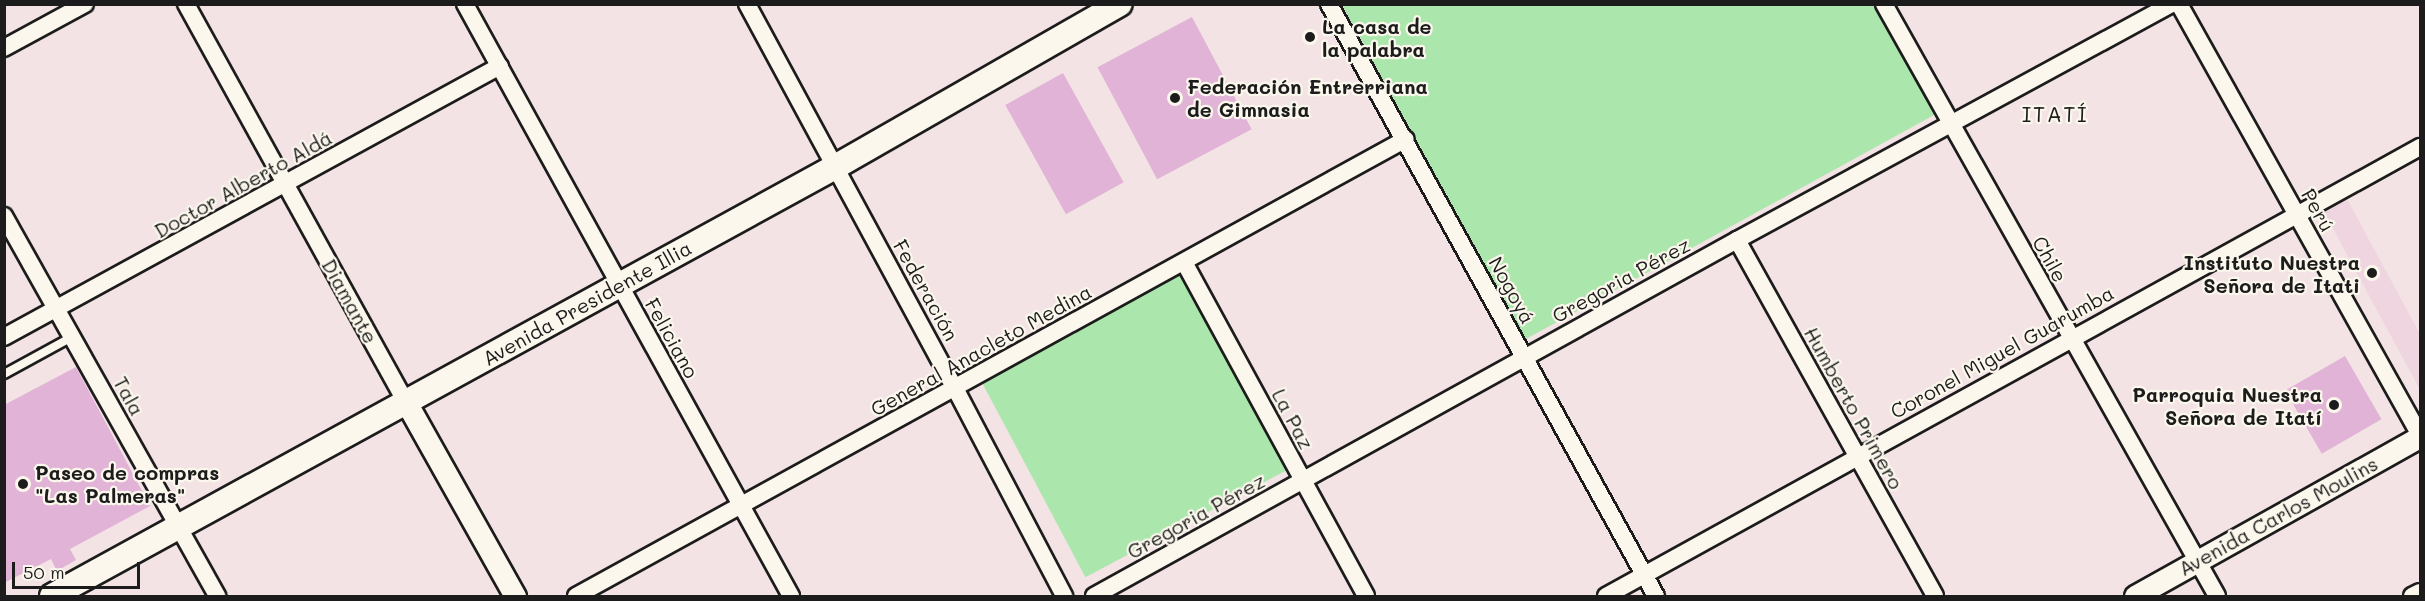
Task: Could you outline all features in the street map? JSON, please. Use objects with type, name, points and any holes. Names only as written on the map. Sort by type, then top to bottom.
[{"type":"main road","name":"Avenida Presidente Illia","points":[[52,597],[835,167],[1120,4]]},
{"type":"street","points":[[4,48],[84,4]]},
{"type":"street","name":"Diamante","points":[[186,4],[515,597]]},
{"type":"street","name":"Feliciano","points":[[465,4],[791,597]]},
{"type":"street","name":"Federación","points":[[747,4],[955,388],[1064,597]]},
{"type":"street","name":"Nogoyá","points":[[1329,4],[1406,139],[1656,597]]},
{"type":"street","name":"Chile","points":[[1884,4],[2217,597]]},
{"type":"street","name":"Gregoria Pérez","points":[[1094,597],[1737,240],[2171,4]]},
{"type":"street","name":"Perú","points":[[2179,4],[2421,436]]},
{"type":"street","name":"Doctor Alberto Aldá","points":[[4,337],[285,186],[500,66]]},
{"type":"street","name":"General Anacleto Medina","points":[[576,597],[1406,139]]},
{"type":"street","name":"Coronel Miguel Guarumba","points":[[1606,597],[1857,456],[2421,147]]},
{"type":"street","name":"Tala","points":[[4,216],[218,597]]},
{"type":"street","name":"Humberto Primero","points":[[1737,240],[1935,597]]},
{"type":"street","name":"La Paz","points":[[1184,262],[1366,597]]},
{"type":"street","name":"Avenida Carlos Moulins","points":[[2135,597],[2421,436]]},
{"type":"street","points":[[2412,597],[2421,592]]},
{"type":"lane","points":[[4,374],[72,337]]},
{"type":"shaded area","name":"Instituto Nuestra Señora de Itati","points":[[2347,199],[2420,334],[2419,388],[2324,212]]},
{"type":"green space","points":[[1342,5],[1888,5],[1945,109],[1526,339]]},
{"type":"green space","points":[[1182,271],[1288,470],[1085,577],[980,379]]},
{"type":"building","name":"Federación Entrerriana de Gimnasia","points":[[1192,17],[1252,129],[1157,179],[1098,67]]},
{"type":"building","points":[[1063,73],[1124,182],[1066,214],[1005,105]]},
{"type":"building","name":"Parroquia Nuestra Señora de Itatí","points":[[2345,356],[2382,419],[2322,454],[2285,390]]},
{"type":"building","points":[[76,367],[150,506],[70,549],[76,560],[57,571],[51,559],[4,583],[4,405]]},
{"type":"place","name":"La casa de la palabra","points":[[1310,37]]},
{"type":"place","name":"Federación Entrerriana de Gimnasia","points":[[1175,98]]},
{"type":"place","name":"Instituto Nuestra Señora de Itati","points":[[2372,273]]},
{"type":"place","name":"Parroquia Nuestra Señora de Itatí","points":[[2334,405]]},
{"type":"place","name":"Paseo de compras \"Las Palmeras\"","points":[[23,484]]},
{"type":"district","name":"ITATÍ","points":[[2055,114]]}]
